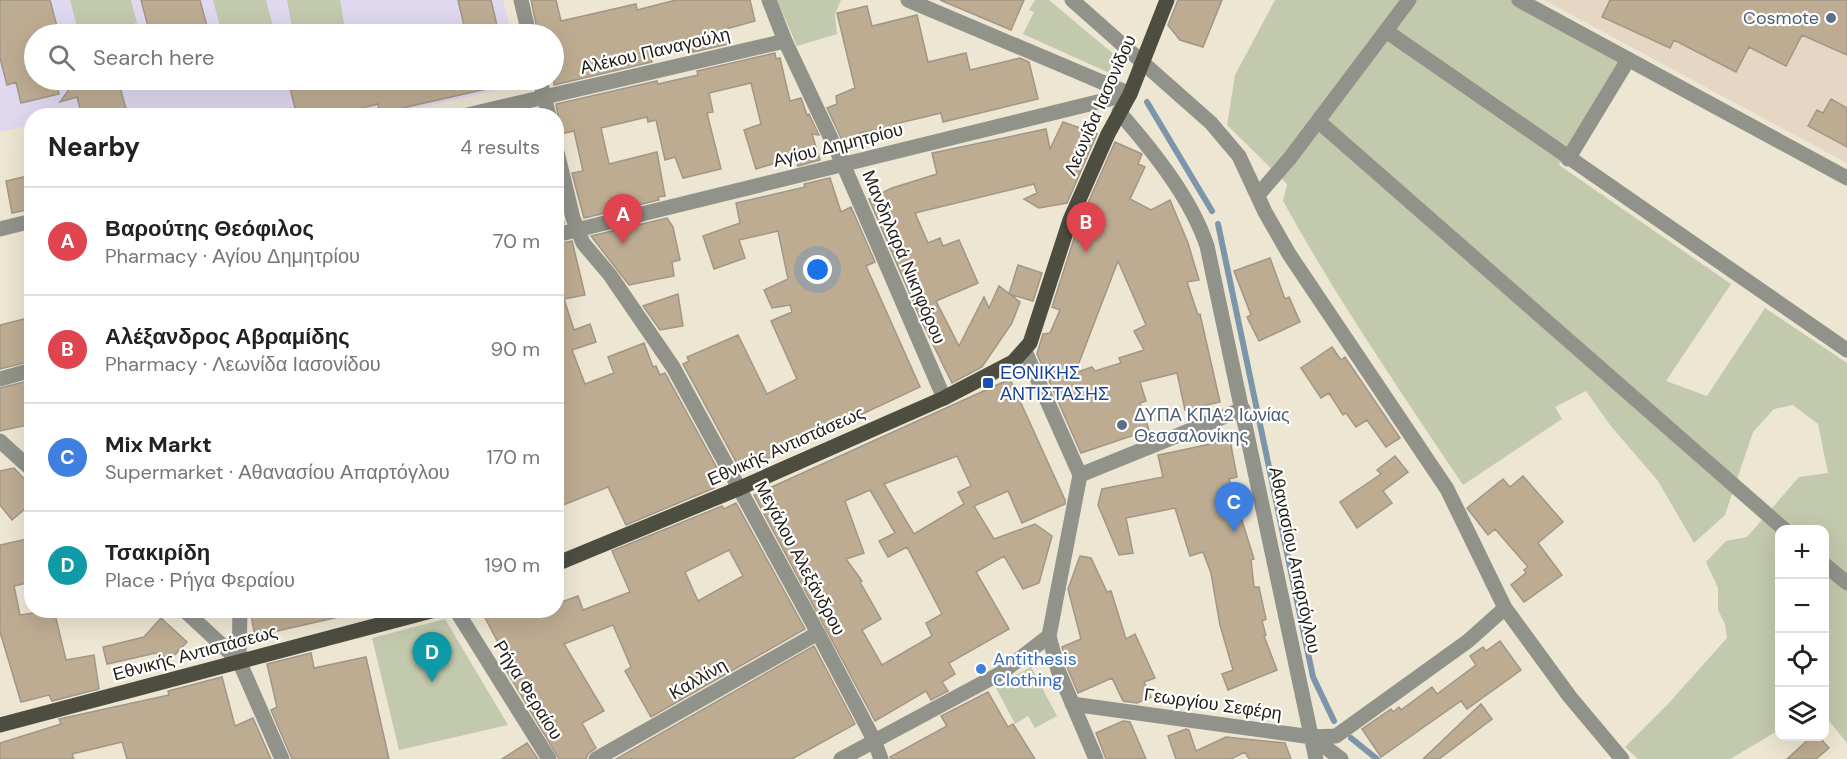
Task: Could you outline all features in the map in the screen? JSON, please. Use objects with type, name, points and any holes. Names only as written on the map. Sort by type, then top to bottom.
[{"type":"main road","name":"Λεωνίδα Ιασονίδου","points":[[1025,351],[1034,334],[1070,220],[1119,112],[1130,94],[1167,0]]},
{"type":"main road","name":"Εθνικής Αντιστάσεως","points":[[564,561],[740,488],[944,399],[1013,362],[1025,351]]},
{"type":"main road","name":"Εθνικής Αντιστάσεως","points":[[0,725],[404,618]]},
{"type":"street","points":[[521,0],[527,24]]},
{"type":"street","name":"Μανδηλαρά Νικηφόρου","points":[[769,0],[784,41],[843,164],[944,399]]},
{"type":"street","points":[[908,0],[1130,94]]},
{"type":"street","points":[[1072,0],[1210,123],[1244,162],[1272,226],[1308,285],[1447,489],[1505,608],[1570,697],[1622,759]]},
{"type":"street","points":[[1258,195],[1318,121],[1409,0]]},
{"type":"street","points":[[1520,0],[1847,177]]},
{"type":"street","points":[[1386,31],[1847,350]]},
{"type":"street","name":"Αλέκου Παναγούλη","points":[[498,108],[784,41]]},
{"type":"street","points":[[1568,159],[1628,60]]},
{"type":"street","points":[[543,90],[547,108]]},
{"type":"street","name":"Αγίου Δημητρίου","points":[[564,233],[1130,94]]},
{"type":"street","name":"Αθανασίου Απαρτόγλου","points":[[1119,112],[1152,153],[1203,234],[1215,278],[1316,759]]},
{"type":"street","points":[[1318,121],[1779,525]]},
{"type":"street","points":[[564,179],[577,230]]},
{"type":"street","points":[[0,229],[24,223]]},
{"type":"street","name":"Μεγάλου Αλεξάνδρου","points":[[577,230],[654,338],[740,488],[874,740],[881,759]]},
{"type":"street","points":[[1025,351],[1080,475],[1049,636],[1052,655],[1096,759]]},
{"type":"street","points":[[0,379],[24,372]]},
{"type":"street","points":[[1080,475],[1243,409]]},
{"type":"street","points":[[0,441],[24,463]]},
{"type":"street","points":[[1829,568],[1847,584]]},
{"type":"street","points":[[1312,737],[1336,736],[1468,641],[1505,608]]},
{"type":"street","points":[[193,618],[239,661],[282,759]]},
{"type":"street","points":[[239,661],[240,618]]},
{"type":"street","name":"Ρήγα Φεραίου","points":[[461,618],[549,759]]},
{"type":"street","name":"Καλλίνη","points":[[596,759],[818,633]]},
{"type":"street","points":[[841,759],[1001,673],[1049,636]]},
{"type":"street","name":"Γεωργίου Σεφέρη","points":[[1072,704],[1312,737],[1341,759]]},
{"type":"shaded area","points":[[0,0],[503,0],[509,24],[24,24],[24,90],[497,90],[419,108],[24,108],[24,127],[0,132]]},
{"type":"shaded area","points":[[1544,0],[1847,0],[1847,163],[1698,83]]},
{"type":"green space","points":[[70,0],[131,0],[137,23],[133,24],[76,24]]},
{"type":"green space","points":[[213,0],[266,0],[272,24],[219,24]]},
{"type":"green space","points":[[287,0],[340,0],[344,24],[291,24]]},
{"type":"green space","points":[[777,0],[841,0],[835,14],[837,34],[797,46]]},
{"type":"green space","points":[[1035,0],[1049,0],[1123,62],[1116,76],[1023,34],[1034,12],[1029,10]]},
{"type":"green space","points":[[1275,0],[1512,0],[1622,61],[1559,165],[1731,284],[1666,381],[1707,396],[1765,308],[1847,363],[1847,743],[1829,721],[1829,525],[1775,525],[1775,732],[1730,759],[1638,759],[1625,747],[1668,704],[1727,638],[1725,624],[1718,610],[1718,588],[1706,562],[1726,541],[1747,537],[1799,477],[1828,473],[1818,424],[1793,405],[1774,409],[1753,432],[1725,515],[1694,543],[1658,481],[1610,425],[1586,391],[1555,407],[1562,419],[1463,485],[1325,274],[1283,201],[1287,184],[1227,125],[1235,75]]},
{"type":"green space","points":[[445,619],[508,725],[399,750],[372,638]]},
{"type":"green space","points":[[1031,667],[1057,716],[1035,728],[1028,716],[1015,724],[995,686]]},
{"type":"building","points":[[0,0],[50,0],[56,24],[24,24],[24,90],[58,90],[59,94],[21,103],[16,82],[7,85],[0,58]]},
{"type":"building","points":[[141,0],[200,0],[206,24],[147,24]]},
{"type":"building","points":[[458,0],[491,0],[497,24],[464,24]]},
{"type":"building","points":[[531,0],[556,0],[561,21],[636,4],[637,10],[676,0],[750,0],[755,21],[726,29],[729,44],[693,52],[689,38],[649,49],[652,62],[564,83],[564,24],[536,24]]},
{"type":"building","points":[[940,0],[1024,0],[1011,30]]},
{"type":"building","points":[[1178,0],[1222,0],[1203,47],[1180,40],[1168,25]]},
{"type":"building","points":[[1610,0],[1847,0],[1847,55],[1802,35],[1786,66],[1749,47],[1736,72],[1674,40],[1670,48],[1602,17]]},
{"type":"building","points":[[867,6],[872,26],[917,15],[928,62],[966,53],[970,70],[1020,58],[1029,62],[1038,99],[943,122],[941,113],[895,124],[894,128],[884,133],[873,130],[860,133],[853,142],[842,140],[827,108],[837,104],[836,96],[855,88],[837,13]]},
{"type":"building","points":[[775,53],[776,59],[780,58],[790,101],[801,98],[807,115],[809,114],[819,135],[812,134],[820,160],[798,166],[795,157],[756,169],[744,130],[761,124],[751,83],[709,93],[713,112],[707,113],[721,169],[683,178],[675,157],[665,160],[656,120],[648,122],[647,117],[601,128],[609,164],[657,152],[665,196],[658,197],[659,200],[584,218],[572,173],[583,171],[574,131],[564,133],[564,108],[557,108],[556,104],[657,81],[658,84],[698,75],[697,71]]},
{"type":"building","points":[[69,90],[121,90],[126,108],[80,108],[77,97],[60,102]]},
{"type":"building","points":[[290,90],[482,90],[402,108],[379,108],[378,104],[362,108],[295,108]]},
{"type":"building","points":[[1831,99],[1847,108],[1847,147],[1808,126],[1817,110],[1823,113]]},
{"type":"building","points":[[1063,122],[1097,134],[1067,203],[1039,208],[1024,199],[1037,193],[1034,184],[915,213],[928,243],[940,238],[943,246],[959,240],[978,283],[936,301],[959,346],[984,297],[989,308],[999,286],[1020,302],[1012,323],[982,367],[952,383],[921,320],[869,199],[892,188],[937,174],[932,153],[1046,129],[1050,149]]},
{"type":"building","points":[[1115,142],[1142,154],[1138,164],[1145,167],[1130,199],[1151,210],[1170,200],[1188,243],[1199,280],[1187,282],[1198,315],[1200,314],[1220,402],[1185,410],[1177,373],[1140,382],[1146,401],[1140,403],[1149,430],[1081,453],[1037,354],[1043,334],[1050,333],[1060,310],[1052,307],[1079,223]],"holes":[[[1118,261],[1146,325],[1134,331],[1144,350],[1119,358],[1121,363],[1095,371],[1092,367],[1075,373]]]},
{"type":"building","points":[[24,177],[24,211],[12,213],[6,181]]},
{"type":"building","points":[[830,178],[841,212],[851,207],[875,262],[866,266],[920,387],[741,471],[683,364],[689,361],[687,357],[738,335],[767,394],[797,379],[771,321],[792,312],[790,305],[772,308],[764,290],[788,279],[778,231],[739,240],[745,258],[714,269],[703,236],[740,223],[736,203],[805,187],[804,184]]},
{"type":"building","points":[[667,218],[673,227],[680,260],[672,262],[674,276],[629,285],[591,236]]},
{"type":"building","points":[[572,241],[585,295],[564,299],[564,242]]},
{"type":"building","points":[[1270,258],[1285,299],[1289,297],[1300,322],[1259,341],[1247,317],[1251,315],[1234,271]]},
{"type":"building","points":[[1018,265],[1042,273],[1033,301],[1009,294]]},
{"type":"building","points":[[678,294],[683,326],[660,330],[643,306]]},
{"type":"building","points":[[564,299],[574,330],[590,324],[596,342],[572,350],[585,384],[614,373],[608,357],[644,343],[653,367],[656,366],[660,375],[665,373],[723,479],[712,484],[714,488],[626,525],[608,487],[564,505]]},
{"type":"building","points":[[24,319],[24,363],[0,369],[0,325]]},
{"type":"building","points":[[1332,347],[1341,360],[1345,357],[1400,438],[1386,447],[1367,420],[1356,427],[1346,413],[1343,415],[1329,393],[1321,398],[1301,368]]},
{"type":"building","points":[[1010,379],[1065,504],[1022,523],[1008,491],[974,506],[994,539],[1035,524],[1052,536],[1039,583],[1023,589],[1004,556],[976,572],[1009,629],[949,663],[955,674],[942,682],[948,691],[931,700],[926,691],[875,721],[754,495]],"holes":[[[957,456],[971,486],[958,492],[964,504],[914,534],[884,484]],[[870,490],[895,533],[879,541],[888,557],[907,547],[942,614],[926,623],[932,636],[882,665],[862,630],[881,619],[860,582],[862,581],[846,559],[864,553],[845,501]]]},
{"type":"building","points":[[24,382],[24,426],[0,431],[0,388]]},
{"type":"building","points":[[1230,440],[1237,477],[1229,479],[1254,559],[1251,560],[1254,587],[1259,587],[1266,619],[1262,621],[1266,635],[1264,636],[1277,670],[1228,690],[1222,674],[1233,670],[1220,625],[1211,573],[1203,552],[1190,556],[1175,508],[1126,518],[1133,553],[1119,555],[1098,505],[1102,489],[1163,477],[1158,455]]},
{"type":"building","points":[[1395,456],[1408,472],[1383,491],[1392,503],[1357,528],[1340,502],[1381,474],[1377,470]]},
{"type":"building","points":[[14,468],[24,479],[24,510],[12,520],[0,505],[0,471]]},
{"type":"building","points":[[1523,476],[1563,522],[1538,543],[1562,575],[1524,602],[1511,585],[1526,573],[1524,570],[1528,567],[1495,529],[1488,535],[1467,508],[1503,479],[1510,487]]},
{"type":"building","points":[[736,503],[805,629],[651,717],[625,671],[631,667],[613,625],[564,644],[604,711],[582,723],[596,748],[588,754],[586,759],[559,759],[506,670],[511,667],[485,618],[564,618],[564,601],[578,596],[583,610],[630,592],[612,551],[722,506],[724,509]],"holes":[[[729,550],[743,576],[698,601],[685,572]]]},
{"type":"building","points":[[24,540],[24,584],[14,586],[20,615],[24,614],[24,618],[56,618],[66,660],[94,655],[99,689],[52,701],[49,695],[21,702],[0,632],[0,545]]},
{"type":"building","points":[[1080,556],[1091,558],[1107,592],[1111,591],[1126,639],[1135,634],[1155,678],[1144,682],[1151,697],[1137,703],[1123,701],[1112,678],[1078,693],[1067,667],[1062,647],[1081,639],[1068,589]]},
{"type":"building","points":[[161,618],[187,642],[167,663],[156,653],[107,664],[103,647],[144,637]]},
{"type":"building","points":[[252,618],[335,618],[255,636]]},
{"type":"building","points":[[1500,641],[1521,670],[1467,709],[1461,701],[1381,757],[1362,729],[1391,709],[1393,712],[1399,707],[1401,710],[1432,687],[1437,694],[1476,665],[1470,656],[1483,647],[1486,651]]},
{"type":"building","points":[[814,646],[855,724],[792,759],[616,759]]},
{"type":"building","points":[[311,653],[314,668],[366,657],[389,759],[292,759],[271,710],[277,707],[267,664]]},
{"type":"building","points":[[222,677],[235,726],[253,718],[271,759],[127,759],[122,742],[72,754],[74,759],[0,759],[0,743],[61,724],[59,719],[169,695],[168,691]]},
{"type":"building","points":[[988,692],[1008,727],[1013,724],[1035,759],[891,759],[890,757],[947,726],[941,716]]},
{"type":"building","points":[[1481,704],[1492,719],[1439,759],[1423,759]]},
{"type":"building","points":[[1123,721],[1130,722],[1146,759],[1106,759],[1096,733]]},
{"type":"building","points":[[1189,730],[1196,751],[1226,737],[1285,743],[1291,759],[1249,759],[1245,752],[1231,759],[1176,759],[1168,736]]},
{"type":"building","points":[[1807,741],[1823,741],[1829,748],[1816,759],[1787,759]]},
{"type":"building","points":[[527,743],[538,759],[502,759]]},
{"type":"waterway","points":[[1147,102],[1212,211]]},
{"type":"waterway","points":[[1218,224],[1313,677],[1334,721]]},
{"type":"waterway","points":[[1351,738],[1377,759]]},
{"type":"place","name":"Cosmote","points":[[1831,18]]},
{"type":"place","name":"Βαρούτης Θεόφιλος","points":[[623,244]]},
{"type":"place","name":"Αλέξανδρος Αβραμίδης","points":[[1086,252]]},
{"type":"place","name":"ΕΘΝΙΚΗΣ ΑΝΤΙΣΤΑΣΗΣ","points":[[988,383]]},
{"type":"place","name":"ΔΥΠΑ ΚΠΑ2 Ιωνίας Θεσσαλονίκης","points":[[1122,425]]},
{"type":"place","name":"Mix Markt","points":[[1234,532]]},
{"type":"place","name":"Antithesis Clothing","points":[[981,669]]},
{"type":"place","name":"Τσακιρίδη","points":[[432,682]]}]
